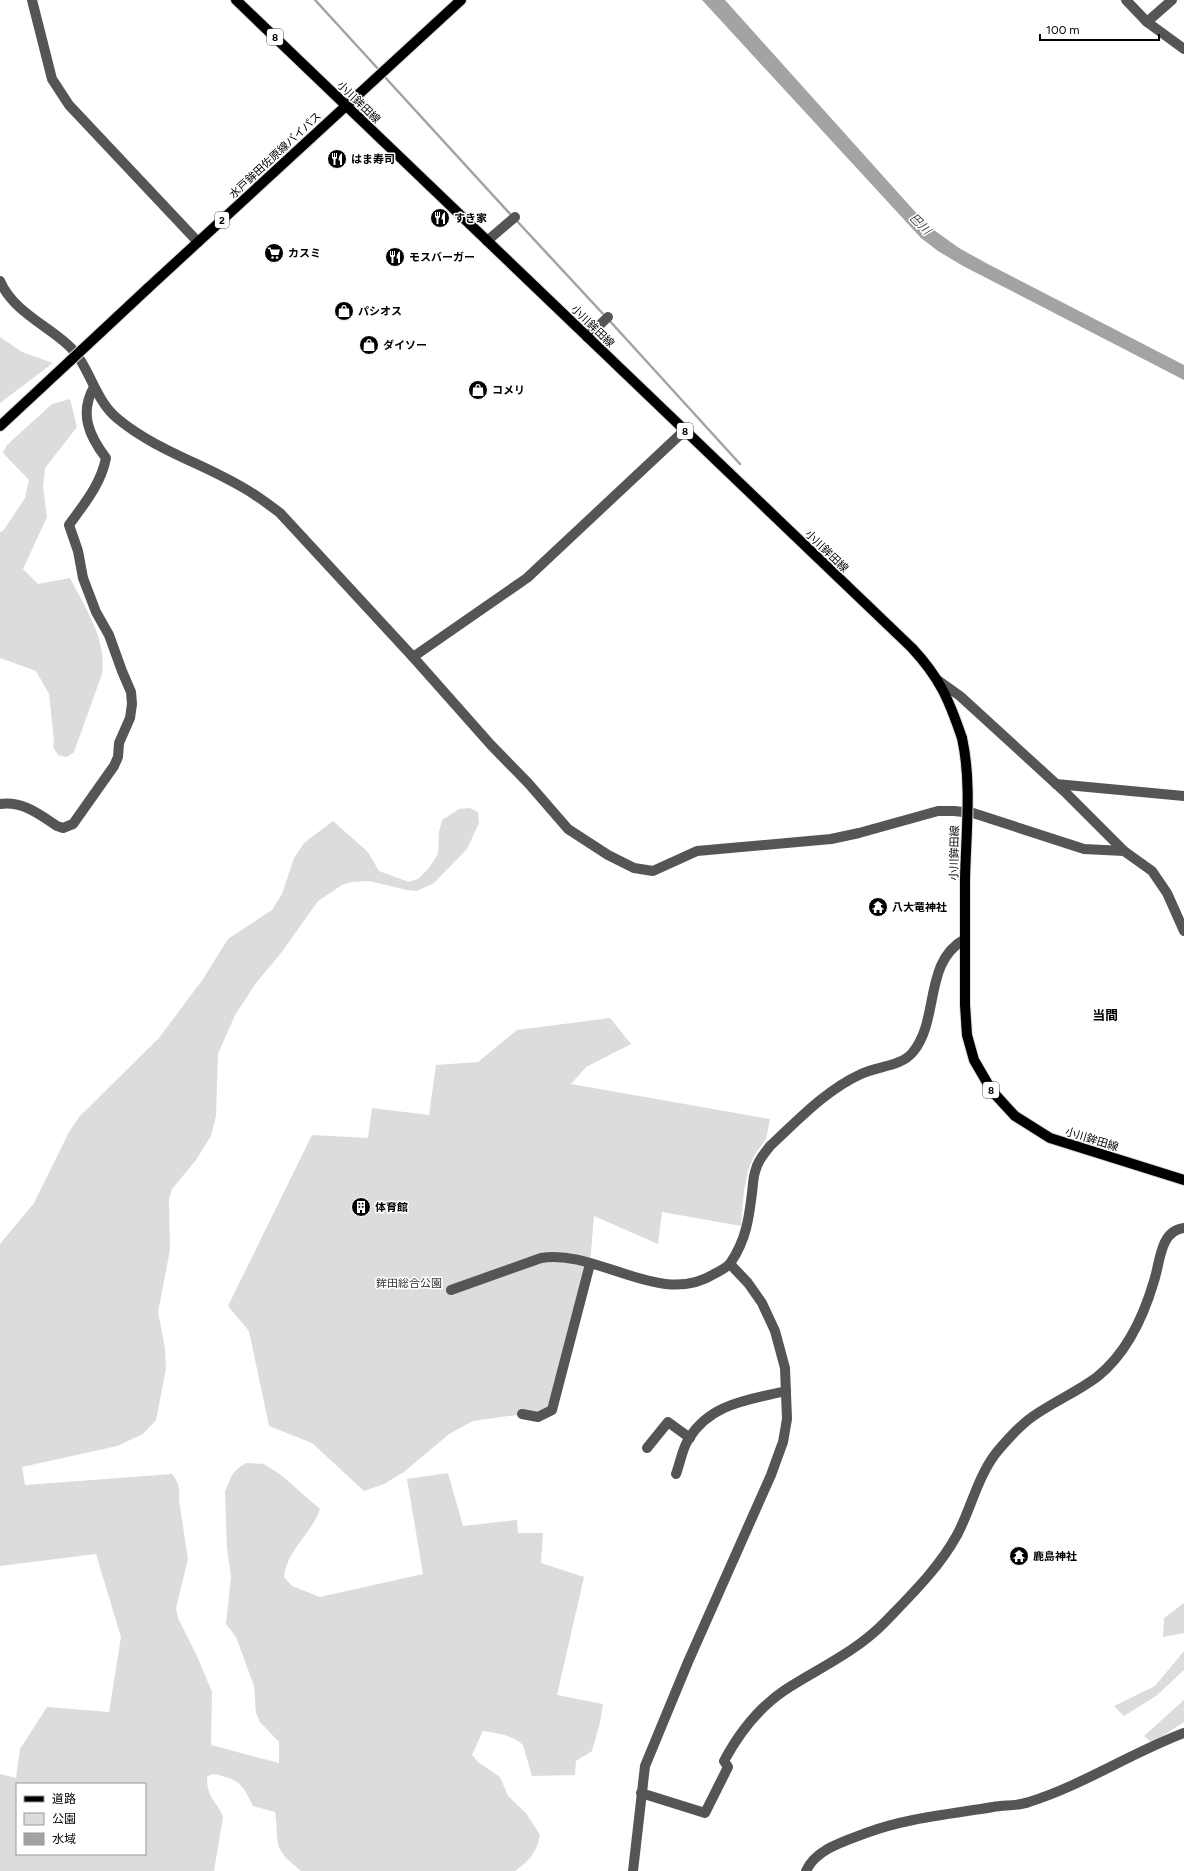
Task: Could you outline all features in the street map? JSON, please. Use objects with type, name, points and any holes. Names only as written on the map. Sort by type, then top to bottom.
[{"type":"main road","name":"小川鉾田線","points":[[236,0],[912,648],[939,681],[950,705],[962,738],[967,783],[965,879],[966,1020],[970,1048],[983,1077],[1007,1109],[1026,1124],[1060,1142],[1184,1180]]},
{"type":"main road","name":"水戸鉾田佐原線バイパス","points":[[0,426],[461,0]]},
{"type":"street","points":[[32,0],[52,79],[68,105],[198,242]]},
{"type":"street","points":[[1126,0],[1147,22],[1184,49]]},
{"type":"street","points":[[1147,22],[1172,0]]},
{"type":"street","points":[[487,241],[514,218]]},
{"type":"street","points":[[0,281],[10,298],[75,352],[94,388],[116,418],[135,433],[153,444],[255,494],[280,513],[413,657],[491,745],[529,784],[568,829],[634,868],[653,871],[697,851],[831,839],[860,833],[938,811],[973,813],[1084,849],[1124,851]]},
{"type":"street","points":[[588,337],[607,319]]},
{"type":"street","points":[[0,804],[10,803],[22,805],[63,828],[73,824],[114,766],[118,757],[119,744],[130,718],[132,704],[131,692],[109,635],[96,612],[82,578],[78,551],[69,525],[93,491],[103,471],[106,458],[97,447],[88,427],[87,400],[94,388]]},
{"type":"street","points":[[413,657],[527,578],[684,430]]},
{"type":"street","points":[[939,681],[960,696],[1056,784],[1124,851],[1144,864],[1155,874],[1168,893],[1184,931]]},
{"type":"street","points":[[1056,784],[1184,796]]},
{"type":"street","points":[[451,1290],[541,1258],[554,1256],[657,1282],[684,1284],[696,1283],[730,1264],[745,1238],[755,1169],[762,1156],[770,1146],[834,1090],[862,1073],[905,1059],[912,1053],[925,1032],[932,995],[939,972],[951,949],[965,939]]},
{"type":"street","points":[[641,1793],[705,1812],[728,1767],[724,1761],[736,1740],[750,1721],[785,1690],[846,1653],[885,1622],[926,1578],[958,1534],[984,1473],[996,1453],[1021,1426],[1032,1417],[1096,1378],[1112,1363],[1128,1340],[1145,1305],[1154,1282],[1165,1242],[1174,1231],[1184,1228]]},
{"type":"street","points":[[522,1414],[538,1417],[552,1410],[590,1264]]},
{"type":"street","points":[[633,1871],[645,1766],[778,1456],[787,1419],[784,1359],[769,1317],[748,1283],[730,1264]]},
{"type":"street","points":[[676,1474],[690,1438],[707,1417],[718,1410],[736,1403],[786,1391]]},
{"type":"street","points":[[648,1448],[668,1422],[690,1438]]},
{"type":"street","points":[[806,1871],[817,1856],[841,1842],[867,1832],[895,1823],[1028,1802],[1069,1788],[1126,1758],[1184,1733]]},
{"type":"green space","points":[[0,337],[22,352],[53,363],[0,403]]},
{"type":"green space","points":[[70,399],[77,427],[45,468],[43,487],[47,517],[23,569],[38,584],[70,578],[94,624],[101,648],[103,661],[102,674],[74,752],[67,757],[58,755],[53,747],[54,741],[49,694],[36,671],[0,658],[0,532],[3,531],[25,498],[29,480],[3,453],[7,445],[52,404]]},
{"type":"green space","points":[[470,808],[478,812],[479,823],[467,849],[434,883],[417,891],[369,881],[351,882],[342,885],[318,901],[281,953],[256,983],[235,1015],[218,1054],[216,1116],[211,1136],[196,1160],[172,1189],[169,1199],[170,1250],[158,1312],[165,1348],[166,1369],[156,1420],[143,1434],[117,1446],[22,1467],[25,1485],[172,1474],[178,1486],[188,1559],[176,1608],[178,1618],[197,1656],[212,1692],[211,1745],[279,1763],[279,1742],[260,1722],[256,1713],[254,1686],[236,1637],[226,1624],[231,1577],[227,1548],[225,1492],[232,1475],[238,1468],[246,1463],[264,1464],[281,1475],[320,1509],[316,1518],[290,1558],[284,1577],[292,1586],[320,1597],[423,1574],[407,1479],[448,1473],[463,1526],[517,1520],[518,1533],[543,1533],[541,1563],[584,1577],[557,1695],[603,1704],[600,1723],[592,1751],[576,1761],[575,1775],[532,1776],[523,1745],[509,1737],[483,1731],[472,1755],[478,1762],[500,1777],[508,1796],[526,1813],[540,1835],[539,1841],[532,1856],[515,1871],[301,1871],[282,1852],[278,1844],[275,1812],[253,1806],[245,1790],[239,1783],[229,1778],[214,1774],[207,1777],[207,1785],[210,1795],[221,1811],[223,1817],[214,1871],[0,1871],[0,1774],[16,1778],[20,1749],[47,1707],[109,1712],[121,1637],[96,1554],[0,1566],[0,1244],[34,1203],[69,1132],[80,1116],[159,1038],[203,979],[228,939],[272,910],[282,894],[294,858],[304,843],[333,821],[368,852],[379,871],[409,882],[418,879],[429,868],[438,854],[439,832],[442,820],[459,809]]},
{"type":"green space","name":"鉾田総合公園","points":[[610,1018],[631,1044],[586,1067],[571,1084],[770,1119],[766,1139],[754,1156],[748,1171],[744,1190],[741,1226],[662,1212],[658,1244],[594,1216],[590,1264],[552,1410],[473,1421],[449,1434],[404,1472],[384,1484],[364,1491],[312,1443],[269,1426],[249,1331],[228,1306],[312,1135],[368,1138],[372,1108],[429,1115],[436,1065],[478,1062],[517,1030]]},
{"type":"green space","points":[[1184,1603],[1184,1633],[1163,1637],[1164,1618]]},
{"type":"green space","points":[[1184,1651],[1184,1670],[1156,1696],[1124,1716],[1114,1706],[1155,1686]]},
{"type":"green space","points":[[1184,1700],[1184,1722],[1152,1743],[1144,1736]]},
{"type":"water","name":"巴川","points":[[702,0],[725,0],[927,225],[959,248],[986,263],[1184,365],[1184,380],[963,266],[938,251],[921,238]]},
{"type":"waterway","points":[[315,0],[380,71]]},
{"type":"waterway","points":[[383,75],[512,216]]},
{"type":"waterway","points":[[516,220],[605,316]]},
{"type":"waterway","points":[[608,319],[740,464]]},
{"type":"place","name":"はま寿司","points":[[337,159]]},
{"type":"place","name":"すき家","points":[[440,218]]},
{"type":"place","name":"カスミ","points":[[274,253]]},
{"type":"place","name":"モスバーガー","points":[[395,257]]},
{"type":"place","name":"パシオス","points":[[344,311]]},
{"type":"place","name":"ダイソー","points":[[369,345]]},
{"type":"place","name":"コメリ","points":[[478,390]]},
{"type":"place","name":"八大竜神社","points":[[878,907]]},
{"type":"place","name":"体育館","points":[[361,1207]]},
{"type":"place","name":"鹿島神社","points":[[1019,1556]]},
{"type":"district","name":"当間","points":[[1105,1015]]}]
